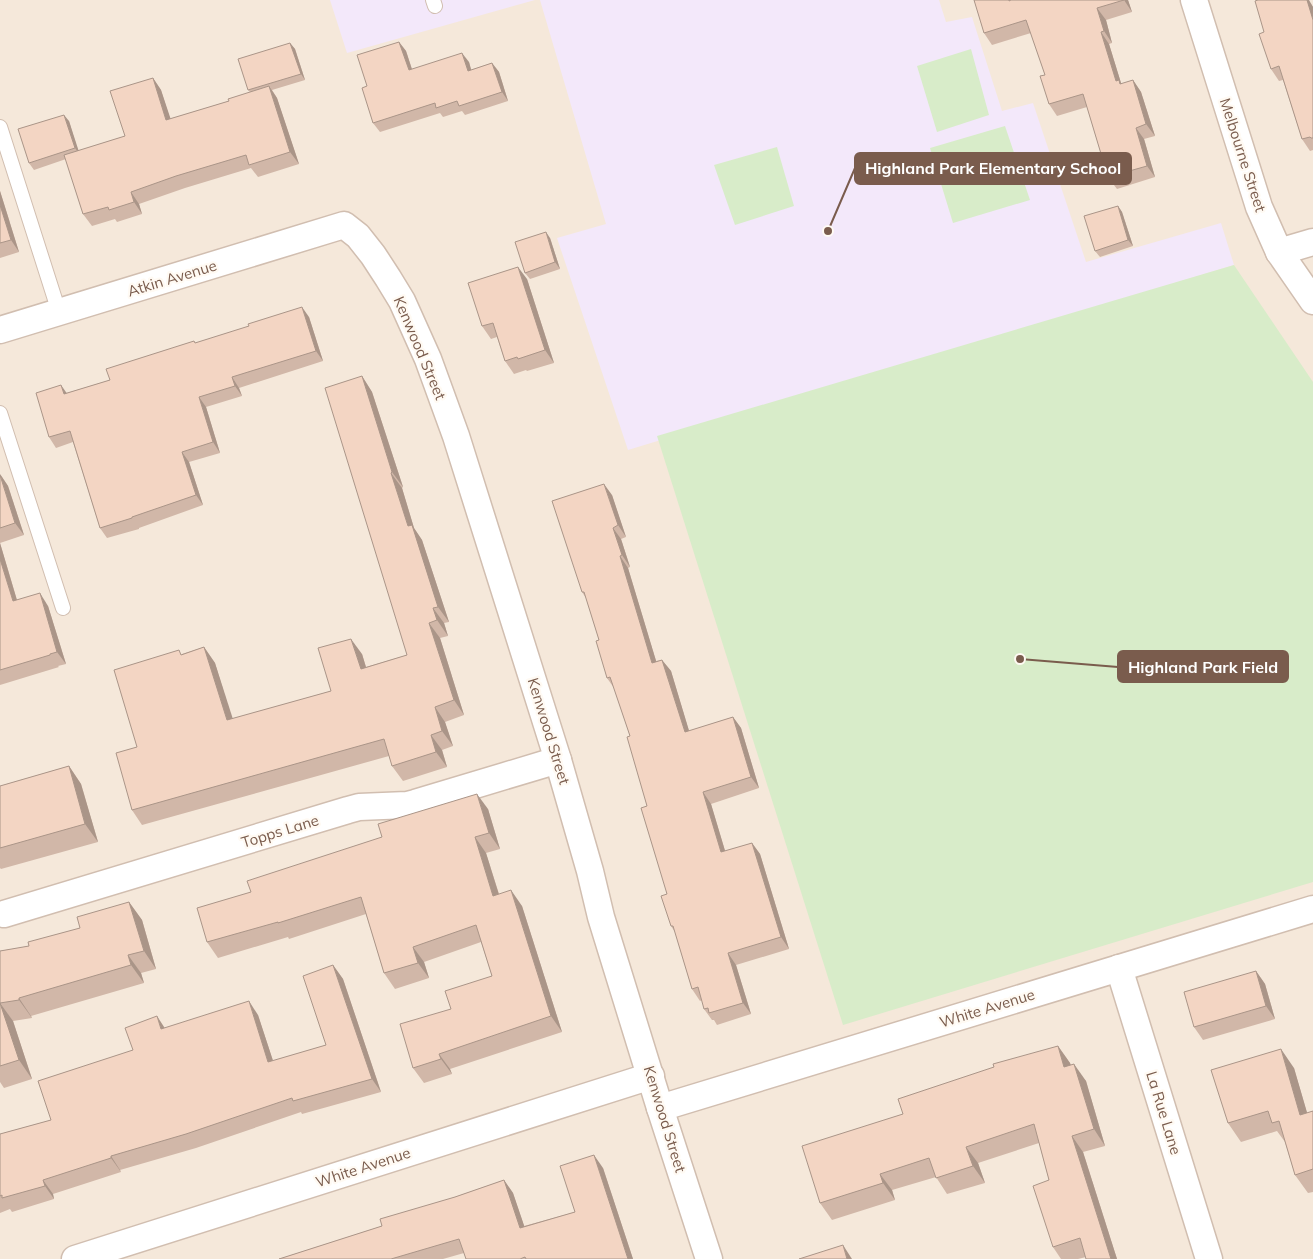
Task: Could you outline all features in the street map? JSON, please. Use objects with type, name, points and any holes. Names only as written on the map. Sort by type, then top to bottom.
[{"type":"street","name":"Melbourne Street","points":[[1194,0],[1259,207],[1279,252],[1313,300]]},
{"type":"street","name":"Atkin Avenue","points":[[0,330],[344,225]]},
{"type":"street","name":"Kenwood Street","points":[[344,225],[358,236],[402,301],[428,359],[459,445],[558,760],[590,871],[601,917],[709,1259]]},
{"type":"street","points":[[1279,252],[1313,242]]},
{"type":"street","name":"Topps Lane","points":[[4,914],[348,810],[359,807],[407,805],[558,760]]},
{"type":"street","name":"White Avenue","points":[[660,1108],[1313,908]]},
{"type":"street","name":"La Rue Lane","points":[[1119,968],[1209,1259]]},
{"type":"street","name":"White Avenue","points":[[75,1259],[651,1076]]},
{"type":"lane","points":[[0,127],[59,312]]},
{"type":"lane","points":[[0,413],[63,608]]},
{"type":"shaded area","points":[[0,0],[1313,0],[1313,1259],[0,1259]]},
{"type":"shaded area","points":[[330,0],[535,0],[347,53]]},
{"type":"shaded area","points":[[540,0],[939,0],[946,22],[972,17],[1002,111],[1033,103],[1086,262],[1221,223],[1234,265],[628,450],[557,238],[606,224]]},
{"type":"green space","points":[[971,49],[989,115],[937,132],[917,66]]},
{"type":"green space","points":[[1005,126],[1030,200],[953,223],[930,148]]},
{"type":"green space","points":[[777,147],[794,206],[735,225],[714,165]]},
{"type":"green space","points":[[1234,265],[1313,382],[1313,882],[843,1025],[657,436]]},
{"type":"building","points":[[974,0],[1124,0],[1097,8],[1104,31],[1101,32],[1116,81],[1119,80],[1120,84],[1133,80],[1146,124],[1136,128],[1147,166],[1108,177],[1083,94],[1049,104],[1040,76],[1045,75],[1026,20],[984,33]]},
{"type":"building","points":[[1307,0],[1313,20],[1313,138],[1302,139],[1279,66],[1271,69],[1259,34],[1264,32],[1255,1]]},
{"type":"building","points":[[399,42],[409,70],[462,53],[468,71],[492,63],[502,92],[459,106],[457,101],[436,108],[435,103],[373,123],[362,88],[367,86],[357,55]]},
{"type":"building","points":[[290,43],[301,74],[248,90],[238,59]]},
{"type":"building","points":[[153,78],[166,120],[229,101],[228,99],[269,86],[290,152],[249,165],[246,155],[131,192],[134,202],[109,210],[108,207],[83,214],[64,155],[125,136],[110,91]]},
{"type":"building","points":[[64,115],[75,148],[29,163],[18,129]]},
{"type":"building","points":[[0,205],[11,240],[0,243]]},
{"type":"building","points":[[1118,206],[1128,240],[1095,251],[1084,216]]},
{"type":"building","points":[[546,232],[555,262],[525,273],[515,242]]},
{"type":"building","points":[[518,267],[545,350],[518,359],[517,357],[505,361],[493,323],[482,326],[468,283]]},
{"type":"building","points":[[302,307],[316,351],[232,377],[235,386],[199,397],[213,442],[182,452],[196,495],[100,528],[70,431],[49,437],[36,393],[61,385],[64,394],[110,380],[106,369],[249,326],[248,324]]},
{"type":"building","points":[[362,376],[408,526],[412,525],[438,607],[433,608],[437,620],[429,623],[454,700],[435,707],[442,731],[431,735],[436,752],[392,766],[384,739],[132,810],[116,753],[137,747],[114,670],[179,650],[181,655],[204,647],[227,720],[331,691],[318,648],[351,639],[361,669],[407,655],[325,388]]},
{"type":"building","points":[[0,475],[15,523],[0,528]]},
{"type":"building","points":[[604,484],[618,525],[613,528],[622,555],[620,556],[652,663],[662,660],[685,732],[733,717],[751,777],[703,792],[721,852],[752,843],[781,937],[728,953],[743,1003],[709,1013],[708,1008],[704,1009],[698,987],[692,989],[673,926],[671,926],[661,896],[667,894],[641,808],[647,806],[627,737],[630,736],[610,677],[607,678],[596,641],[599,640],[552,501]]},
{"type":"building","points":[[0,559],[13,601],[40,593],[57,652],[0,670]]},
{"type":"building","points":[[69,766],[85,824],[0,848],[0,786]]},
{"type":"building","points":[[477,794],[489,833],[475,837],[493,896],[511,890],[551,1016],[439,1054],[441,1059],[413,1068],[400,1024],[451,1009],[445,991],[492,976],[476,925],[413,947],[418,963],[384,973],[361,897],[278,923],[207,942],[197,908],[251,892],[247,881],[382,837],[378,824]]},
{"type":"building","points":[[129,902],[144,951],[128,955],[131,965],[19,998],[19,1000],[0,1003],[0,951],[29,946],[28,942],[80,928],[77,917]]},
{"type":"building","points":[[333,965],[372,1079],[293,1101],[292,1098],[186,1134],[111,1156],[111,1158],[43,1180],[45,1186],[2,1198],[2,1195],[0,1196],[0,1134],[51,1120],[38,1081],[133,1050],[125,1028],[157,1016],[161,1029],[249,1001],[268,1062],[326,1045],[303,976]]},
{"type":"building","points":[[1256,971],[1266,1006],[1194,1027],[1184,992]]},
{"type":"building","points":[[0,1003],[19,1060],[0,1066]]},
{"type":"building","points":[[1058,1046],[1064,1067],[1074,1064],[1094,1129],[1072,1136],[1111,1259],[1086,1259],[1080,1238],[1053,1247],[1033,1186],[1049,1180],[1034,1124],[966,1147],[973,1166],[936,1178],[929,1158],[880,1174],[883,1183],[820,1203],[802,1146],[903,1114],[898,1099],[994,1067],[993,1064]]},
{"type":"building","points":[[1281,1049],[1300,1115],[1313,1111],[1313,1169],[1295,1175],[1279,1121],[1272,1123],[1268,1111],[1228,1123],[1211,1070]]},
{"type":"building","points":[[594,1155],[628,1259],[526,1259],[525,1257],[520,1259],[466,1259],[459,1239],[391,1259],[279,1259],[382,1226],[380,1219],[455,1197],[504,1180],[520,1228],[575,1212],[560,1166]]},
{"type":"building","points":[[843,1245],[847,1259],[799,1259]]},
{"type":"place","name":"Highland Park Elementary School","points":[[828,231]]},
{"type":"place","name":"Highland Park Field","points":[[1020,659]]}]
